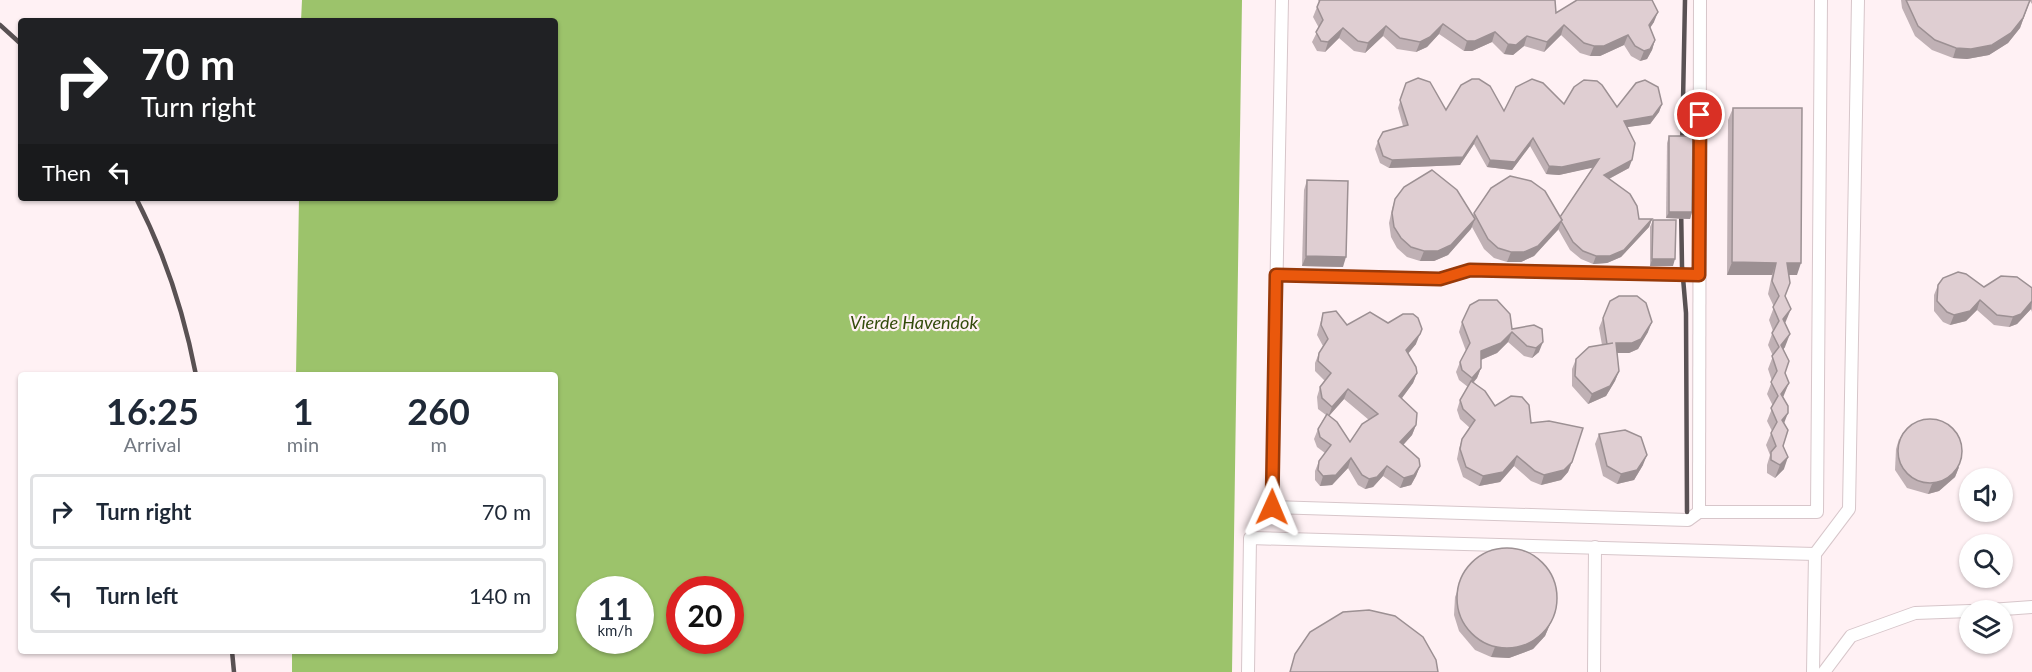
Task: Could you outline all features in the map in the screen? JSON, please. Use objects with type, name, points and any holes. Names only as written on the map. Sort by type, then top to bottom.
[{"type":"lane","points":[[1282,0],[1272,507],[1688,520],[1699,512],[1817,512],[1821,0]]},
{"type":"lane","points":[[1699,512],[1700,0]]},
{"type":"lane","points":[[1813,672],[1815,554],[1848,510],[1858,0]]},
{"type":"lane","points":[[1276,275],[1440,279],[1470,270],[1699,275]]},
{"type":"lane","points":[[1248,672],[1250,538],[1815,554]]},
{"type":"lane","points":[[1594,672],[1595,547]]},
{"type":"lane","points":[[2013,608],[2032,607]]},
{"type":"lane","points":[[1824,672],[1851,636],[1915,613],[1959,611]]},
{"type":"water","name":"Vierde Havendok","points":[[302,0],[1242,0],[1232,672],[292,672],[292,654],[558,654],[558,372],[296,372],[299,201],[558,201],[558,18],[301,18]]},
{"type":"building","points":[[1320,0],[1555,0],[1556,13],[1577,0],[1652,0],[1658,12],[1649,25],[1655,40],[1650,49],[1644,51],[1635,46],[1628,35],[1604,46],[1584,43],[1564,25],[1547,42],[1527,36],[1516,45],[1508,44],[1495,32],[1475,41],[1467,41],[1443,24],[1430,37],[1420,42],[1400,38],[1386,26],[1368,43],[1358,41],[1343,28],[1328,42],[1321,41],[1316,32],[1323,20],[1317,7]]},
{"type":"building","points":[[1906,0],[2030,0],[2023,18],[2011,33],[1992,45],[1971,49],[1956,48],[1935,40],[1918,26]]},
{"type":"building","points":[[1418,78],[1430,82],[1446,110],[1461,85],[1472,79],[1479,79],[1490,86],[1504,111],[1516,87],[1532,79],[1543,83],[1564,104],[1574,87],[1584,80],[1597,81],[1602,85],[1617,107],[1636,83],[1645,80],[1658,87],[1662,104],[1653,116],[1624,121],[1635,143],[1632,160],[1604,175],[1630,194],[1637,206],[1639,219],[1652,219],[1624,250],[1610,256],[1596,256],[1583,251],[1573,242],[1560,217],[1599,159],[1562,167],[1549,166],[1533,138],[1515,162],[1490,160],[1477,136],[1463,157],[1392,160],[1383,156],[1378,141],[1383,132],[1408,125],[1400,100],[1406,83]]},
{"type":"building","points":[[1733,108],[1802,108],[1801,263],[1787,263],[1790,283],[1785,296],[1791,309],[1783,319],[1790,334],[1781,345],[1789,361],[1785,373],[1789,383],[1781,394],[1788,406],[1788,413],[1782,420],[1788,430],[1783,446],[1788,457],[1780,465],[1771,460],[1771,452],[1776,446],[1771,433],[1777,422],[1771,408],[1778,396],[1771,382],[1777,371],[1772,356],[1779,347],[1772,333],[1779,321],[1773,307],[1779,296],[1772,281],[1776,263],[1732,262]]},
{"type":"building","points":[[1669,136],[1693,136],[1692,212],[1669,212]]},
{"type":"building","points":[[1432,170],[1457,190],[1475,219],[1451,245],[1438,251],[1424,251],[1411,247],[1401,238],[1394,227],[1392,213],[1395,199],[1404,187]]},
{"type":"building","points":[[1510,176],[1531,181],[1545,191],[1562,220],[1538,246],[1524,252],[1511,252],[1498,248],[1488,239],[1474,213],[1491,188]]},
{"type":"building","points":[[1307,180],[1348,181],[1346,257],[1306,256]]},
{"type":"building","points":[[1653,220],[1676,220],[1675,259],[1652,259]]},
{"type":"building","points":[[1958,272],[1966,274],[1984,287],[2001,276],[2017,277],[2032,288],[2032,301],[2021,314],[2013,317],[1997,315],[1980,300],[1970,311],[1954,315],[1947,312],[1937,301],[1938,285],[1943,278]]},
{"type":"building","points":[[1619,296],[1637,296],[1646,303],[1652,322],[1641,339],[1632,343],[1616,343],[1619,371],[1610,386],[1592,394],[1575,376],[1576,359],[1589,347],[1607,344],[1603,318],[1610,301]]},
{"type":"building","points":[[1479,300],[1497,300],[1510,314],[1512,329],[1534,325],[1542,329],[1543,342],[1536,348],[1527,346],[1512,332],[1501,343],[1481,351],[1481,368],[1472,378],[1462,370],[1460,362],[1470,343],[1462,322],[1470,305]]},
{"type":"building","points":[[1336,311],[1347,325],[1370,312],[1388,323],[1403,314],[1413,314],[1418,318],[1422,329],[1406,350],[1417,373],[1399,396],[1417,413],[1416,425],[1400,442],[1419,459],[1420,466],[1414,475],[1404,478],[1387,466],[1377,477],[1369,479],[1362,475],[1351,458],[1336,475],[1323,476],[1318,470],[1319,461],[1331,445],[1320,437],[1318,429],[1327,414],[1337,422],[1350,442],[1362,424],[1378,414],[1348,389],[1332,407],[1322,398],[1320,387],[1331,373],[1318,361],[1319,353],[1328,339],[1321,325],[1323,313]]},
{"type":"building","points":[[1471,381],[1485,391],[1495,406],[1511,396],[1522,397],[1529,405],[1531,423],[1549,421],[1583,428],[1572,462],[1564,470],[1544,475],[1535,471],[1517,456],[1503,472],[1483,476],[1466,467],[1460,449],[1462,439],[1475,420],[1463,409],[1460,400]]},
{"type":"building","points":[[1930,419],[1948,424],[1953,428],[1957,433],[1962,451],[1957,469],[1953,474],[1948,478],[1930,483],[1912,478],[1907,474],[1903,469],[1898,451],[1903,433],[1907,428],[1912,424]]},
{"type":"building","points":[[1625,430],[1641,437],[1647,455],[1637,470],[1621,474],[1607,466],[1599,434]]},
{"type":"building","points":[[1507,548],[1526,552],[1542,563],[1553,579],[1557,598],[1553,617],[1542,633],[1526,644],[1507,648],[1488,644],[1472,633],[1461,617],[1457,598],[1461,579],[1472,563],[1488,552]]},
{"type":"building","points":[[1369,610],[1395,616],[1423,637],[1436,660],[1438,672],[1290,672],[1295,654],[1310,632],[1343,612]]},
{"type":"railway","points":[[1682,152],[1685,0]]},
{"type":"railway","points":[[0,25],[18,41]]},
{"type":"railway","points":[[137,201],[172,284],[186,329],[195,372]]},
{"type":"railway","points":[[1681,203],[1682,266],[1686,313],[1687,512]]},
{"type":"railway","points":[[232,654],[234,672]]},
{"type":"route","points":[[1272,507],[1276,275],[1440,279],[1470,270],[1699,275],[1700,115]]}]
